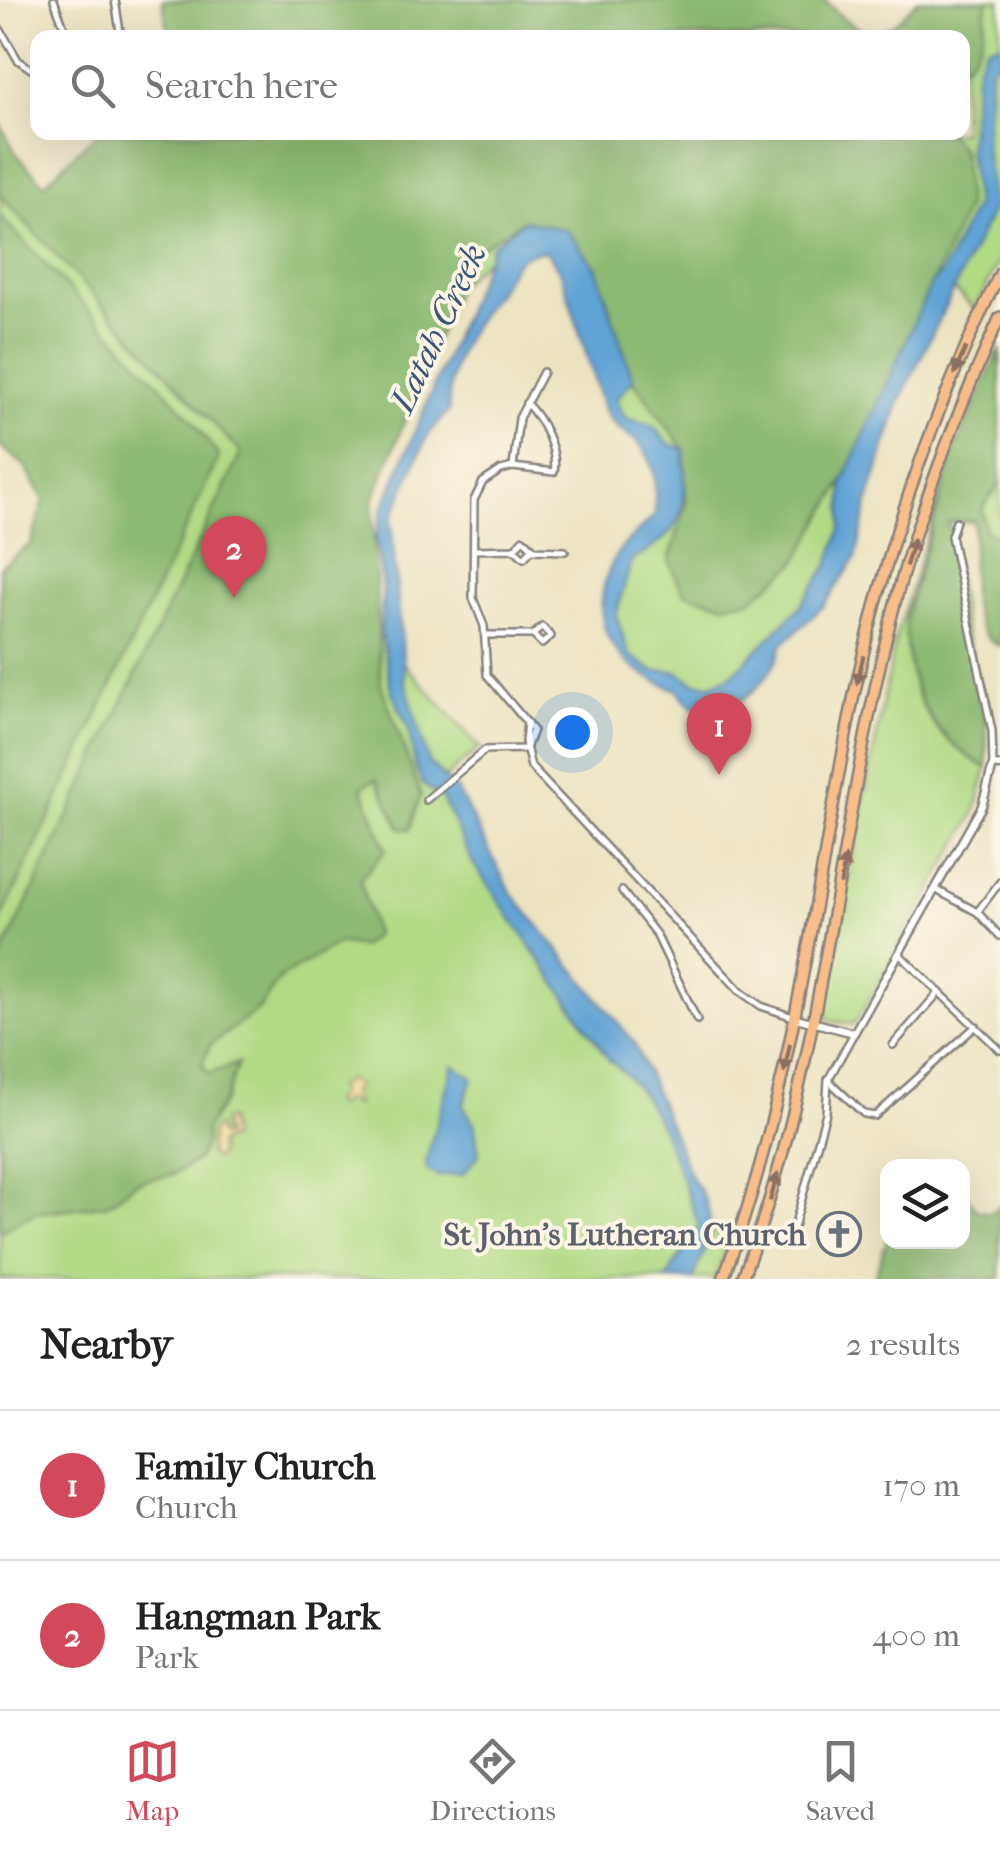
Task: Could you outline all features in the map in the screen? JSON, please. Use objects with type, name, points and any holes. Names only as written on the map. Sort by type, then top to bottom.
[{"type":"highway","points":[[723,1279],[759,1175],[796,1018],[854,694],[884,567],[934,422],[1000,272]]},
{"type":"highway","points":[[742,1279],[784,1150],[813,1021],[890,622],[931,483],[1000,317]]},
{"type":"street","points":[[54,0],[65,30]]},
{"type":"street","points":[[115,0],[121,30]]},
{"type":"street","points":[[0,29],[11,52],[30,67]]},
{"type":"street","points":[[514,466],[519,418],[543,372]]},
{"type":"street","points":[[526,403],[538,415],[556,461],[554,472],[514,466],[494,473],[478,490],[473,598],[485,636],[490,681],[527,722],[534,736],[526,750],[531,767],[742,992],[761,1006],[854,1032]]},
{"type":"street","points":[[794,1227],[826,1114],[828,1080],[982,806],[996,766],[951,536],[956,521]]},
{"type":"street","points":[[514,549],[523,540],[531,543],[532,550]]},
{"type":"street","points":[[474,550],[514,549],[524,558],[532,550],[565,551]]},
{"type":"street","points":[[485,636],[534,636]]},
{"type":"street","points":[[426,800],[484,750],[526,750]]},
{"type":"street","points":[[977,912],[1000,882]]},
{"type":"street","points":[[642,886],[627,896],[656,934],[697,1020]]},
{"type":"street","points":[[935,889],[977,912],[1000,936]]},
{"type":"street","points":[[900,954],[1000,1050]]},
{"type":"street","points":[[894,1044],[939,992]]},
{"type":"street","points":[[828,1080],[872,1117],[976,1026]]},
{"type":"green space","points":[[162,0],[824,0],[861,30],[168,30]]},
{"type":"green space","points":[[167,0],[825,0],[850,23],[866,30],[170,30]]},
{"type":"green space","points":[[917,0],[1000,0],[1000,259],[975,310],[946,281],[890,398],[852,528],[816,600],[713,695],[645,668],[613,636],[624,558],[652,537],[672,469],[620,424],[557,241],[488,257],[245,488],[480,748],[440,782],[479,855],[638,1075],[705,1228],[729,1240],[715,1279],[0,1279],[0,716],[175,549],[0,216],[0,195],[16,212],[92,140],[970,140],[970,30],[877,30],[893,24]]},
{"type":"green space","points":[[918,0],[988,0],[970,60],[970,30],[882,30]]},
{"type":"green space","points":[[0,123],[15,152],[44,184],[90,140],[954,140],[962,150],[967,206],[843,482],[796,563],[751,600],[724,604],[684,593],[669,561],[686,505],[684,449],[633,380],[596,267],[566,230],[524,220],[470,254],[372,503],[381,685],[421,795],[410,829],[401,829],[376,779],[362,787],[386,850],[360,879],[375,935],[361,947],[338,943],[279,979],[259,1009],[210,1045],[202,1064],[208,1074],[238,1063],[226,1098],[205,1129],[206,1142],[197,1160],[174,1174],[137,1182],[108,1204],[35,1213],[0,1232],[0,960],[241,453],[0,195]]},
{"type":"green space","points":[[0,216],[191,418],[219,457],[0,922],[0,567],[31,544],[44,500],[24,465],[0,446]]},
{"type":"green space","points":[[1000,348],[1000,483],[982,509],[985,531],[1000,536],[1000,646],[987,637],[974,608],[974,521],[949,522],[964,627],[986,713],[987,768],[949,740],[923,705],[909,663],[906,615],[955,449]]},
{"type":"green space","points":[[1000,483],[997,537],[985,531],[982,509]]},
{"type":"green space","points":[[925,545],[909,623],[910,665],[921,703],[946,738],[987,768],[975,813],[857,1020],[853,1024],[829,1021],[824,1008],[895,640]]},
{"type":"green space","points":[[970,1200],[976,1210],[990,1213],[1000,1206],[1000,1279],[874,1279],[884,1249],[970,1249]]},
{"type":"sand","points":[[348,1079],[357,1085],[352,1091],[356,1105],[345,1099],[337,1108],[333,1102],[339,1094],[337,1087]]},
{"type":"sand","points":[[228,1119],[231,1138],[219,1143],[219,1156],[214,1159],[209,1154],[211,1130],[217,1127],[220,1136],[225,1136],[222,1121]]},
{"type":"water","points":[[1000,44],[1000,61],[991,66],[985,145],[993,208],[900,401],[870,494],[856,558],[824,606],[781,645],[767,676],[754,690],[722,709],[706,711],[691,705],[678,690],[637,670],[611,642],[602,606],[605,584],[617,555],[655,515],[654,479],[641,446],[613,424],[603,408],[561,273],[546,251],[518,260],[466,337],[451,379],[449,411],[428,434],[391,520],[405,681],[429,763],[458,791],[511,892],[634,1042],[707,1205],[708,1240],[693,1279],[666,1279],[699,1226],[665,1136],[642,1094],[610,1061],[473,863],[442,798],[423,785],[415,766],[409,729],[391,690],[381,630],[383,587],[376,539],[381,513],[492,246],[524,220],[566,230],[596,267],[633,380],[616,399],[625,418],[652,425],[669,444],[684,449],[685,486],[680,515],[664,538],[632,560],[616,615],[629,654],[653,671],[676,671],[695,683],[711,684],[731,676],[798,609],[829,564],[842,527],[843,482],[932,282],[941,274],[975,205],[968,147],[977,66],[987,46]]},
{"type":"water","points":[[453,1065],[473,1078],[463,1106],[474,1122],[479,1155],[462,1175],[438,1176],[427,1170],[426,1161]]},
{"type":"place","name":"Hangman Park","points":[[234,598]]},
{"type":"place","name":"Family Church","points":[[719,775]]},
{"type":"place","name":"St John's Lutheran Church","points":[[839,1234]]},
{"type":"water label","name":"Latah Creek","points":[[438,328]]}]
